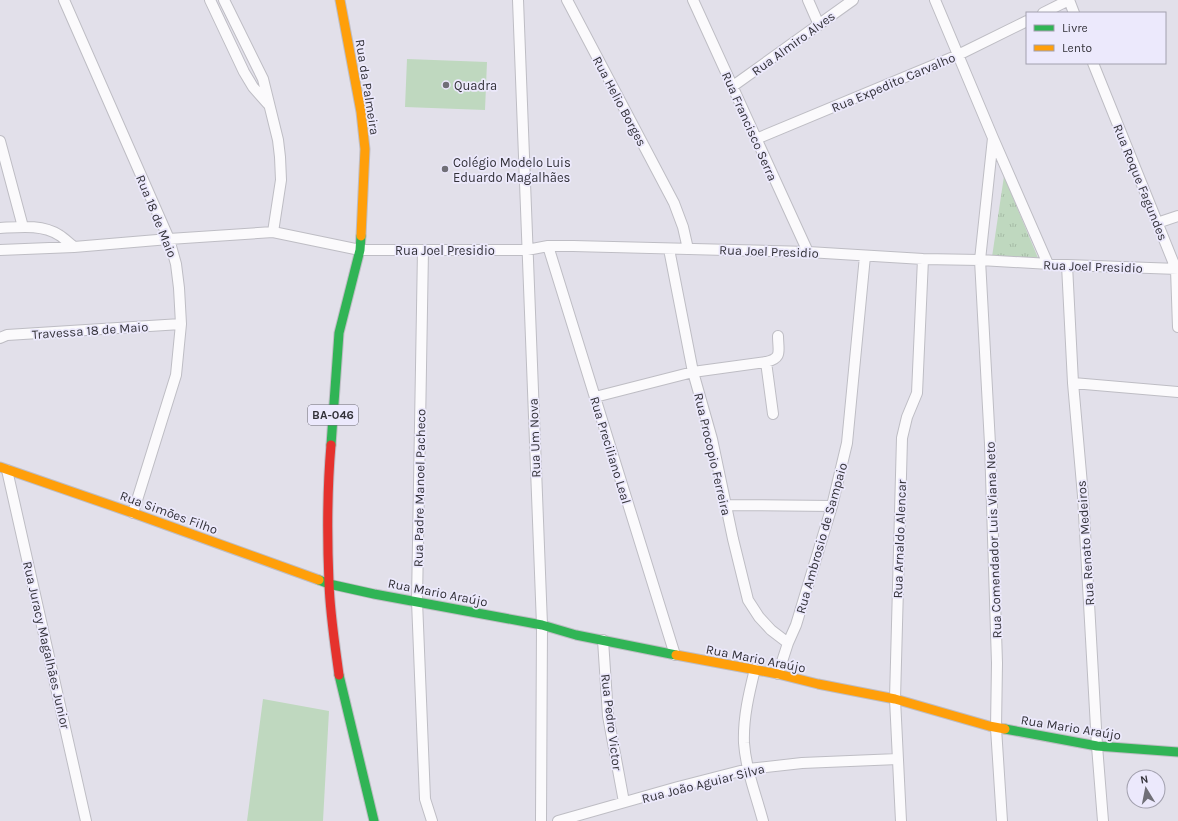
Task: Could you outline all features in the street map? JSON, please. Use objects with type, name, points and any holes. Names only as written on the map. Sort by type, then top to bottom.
[{"type":"street","name":"Rua 18 de Maio","points":[[64,0],[169,239],[176,264],[181,324],[176,375],[133,513]]},
{"type":"street","points":[[210,0],[244,72],[253,87],[269,106]]},
{"type":"street","points":[[224,0],[263,79],[277,135],[281,180],[273,232]]},
{"type":"street","name":"Rua da Palmeira","points":[[340,0],[364,135],[365,149],[360,250]]},
{"type":"street","name":"Rua Um Nova","points":[[518,0],[542,625],[542,821]]},
{"type":"street","name":"Rua Helio Borges","points":[[566,0],[674,203],[683,227],[688,249]]},
{"type":"street","name":"Rua Francisco Serra","points":[[693,0],[808,252]]},
{"type":"street","points":[[808,0],[819,25]]},
{"type":"street","name":"Rua Almiro Alves","points":[[733,86],[853,0]]},
{"type":"street","points":[[935,0],[1048,264]]},
{"type":"street","points":[[1045,12],[1069,0],[1074,12]]},
{"type":"street","name":"Rua Expedito Carvalho","points":[[756,139],[958,55],[1026,21]]},
{"type":"street","name":"Rua Roque Fagundes","points":[[1093,64],[1177,269],[1178,328]]},
{"type":"street","name":"Rua Comendador Luis Viana Neto","points":[[993,138],[980,260],[990,444],[997,663],[996,728],[1002,821]]},
{"type":"street","points":[[0,141],[23,227]]},
{"type":"street","points":[[1157,222],[1178,216]]},
{"type":"street","points":[[0,228],[23,227],[49,230],[61,236],[74,247]]},
{"type":"street","name":"Rua Joel Presidio","points":[[0,250],[74,247],[273,232],[360,250],[527,250],[548,246],[688,249],[808,252],[923,259],[980,260],[1177,269]]},
{"type":"street","name":"Rua Preciliano Leal","points":[[548,246],[674,655]]},
{"type":"street","name":"Rua Procopio Ferreira","points":[[669,249],[693,372],[712,439],[748,600],[767,626],[788,642]]},
{"type":"street","name":"BA-046","points":[[360,250],[339,333],[330,453],[328,528],[329,584],[332,621],[340,679],[374,821]]},
{"type":"street","name":"Rua Padre Manoel Pacheco","points":[[423,250],[417,601],[426,799],[432,821]]},
{"type":"street","name":"Rua Ambrosio de Sampaio","points":[[778,674],[788,642],[796,625],[832,506],[847,443],[866,256]]},
{"type":"street","name":"Rua Arnaldo Alencar","points":[[901,821],[895,699],[902,438],[907,417],[917,393],[923,259]]},
{"type":"street","name":"Rua Renato Medeiros","points":[[1067,265],[1073,383],[1083,496],[1097,746],[1103,821]]},
{"type":"street","name":"Travessa 18 de Maio","points":[[0,338],[7,335],[181,324]]},
{"type":"street","points":[[595,397],[693,372],[766,362],[777,358],[778,336]]},
{"type":"street","points":[[766,362],[772,414]]},
{"type":"street","points":[[1073,383],[1178,392]]},
{"type":"street","name":"Rua Simões Filho","points":[[4,468],[329,584]]},
{"type":"street","name":"Rua Juracy Magalhães Junior","points":[[4,468],[86,821]]},
{"type":"street","points":[[726,505],[832,506]]},
{"type":"street","name":"Rua Mario Araújo","points":[[329,584],[374,594],[542,625],[674,655],[755,669],[818,684],[895,699],[996,728],[1097,746],[1178,752]]},
{"type":"street","name":"Rua Pedro Victor","points":[[603,640],[608,716],[624,802]]},
{"type":"street","points":[[755,669],[745,717],[744,743],[748,769],[763,821]]},
{"type":"street","name":"Rua João Aguiar Silva","points":[[558,821],[748,769],[802,763],[898,759]]},
{"type":"green space","name":"Quadra","points":[[407,59],[487,62],[485,110],[405,107]]},
{"type":"green space","points":[[1004,176],[1038,258],[992,257]]},
{"type":"green space","points":[[263,699],[329,711],[323,821],[247,821]]},
{"type":"traffic: fast","points":[[331,445],[339,333],[360,250],[361,236]]},
{"type":"traffic: fast","points":[[319,580],[329,584],[374,594],[542,625],[576,635],[676,655]]},
{"type":"traffic: fast","points":[[339,675],[374,821]]},
{"type":"traffic: fast","points":[[1005,729],[1097,746],[1178,752]]},
{"type":"traffic: slow","points":[[340,0],[361,112],[365,149],[361,236]]},
{"type":"traffic: slow","points":[[0,467],[319,580]]},
{"type":"traffic: slow","points":[[676,655],[778,674],[818,684],[895,699],[989,726],[1005,729]]},
{"type":"traffic: jam","points":[[331,445],[328,497],[328,566],[332,618],[339,675]]},
{"type":"place","name":"Quadra","points":[[446,85]]},
{"type":"place","name":"Colégio Modelo Luis Eduardo Magalhães","points":[[445,169]]}]
